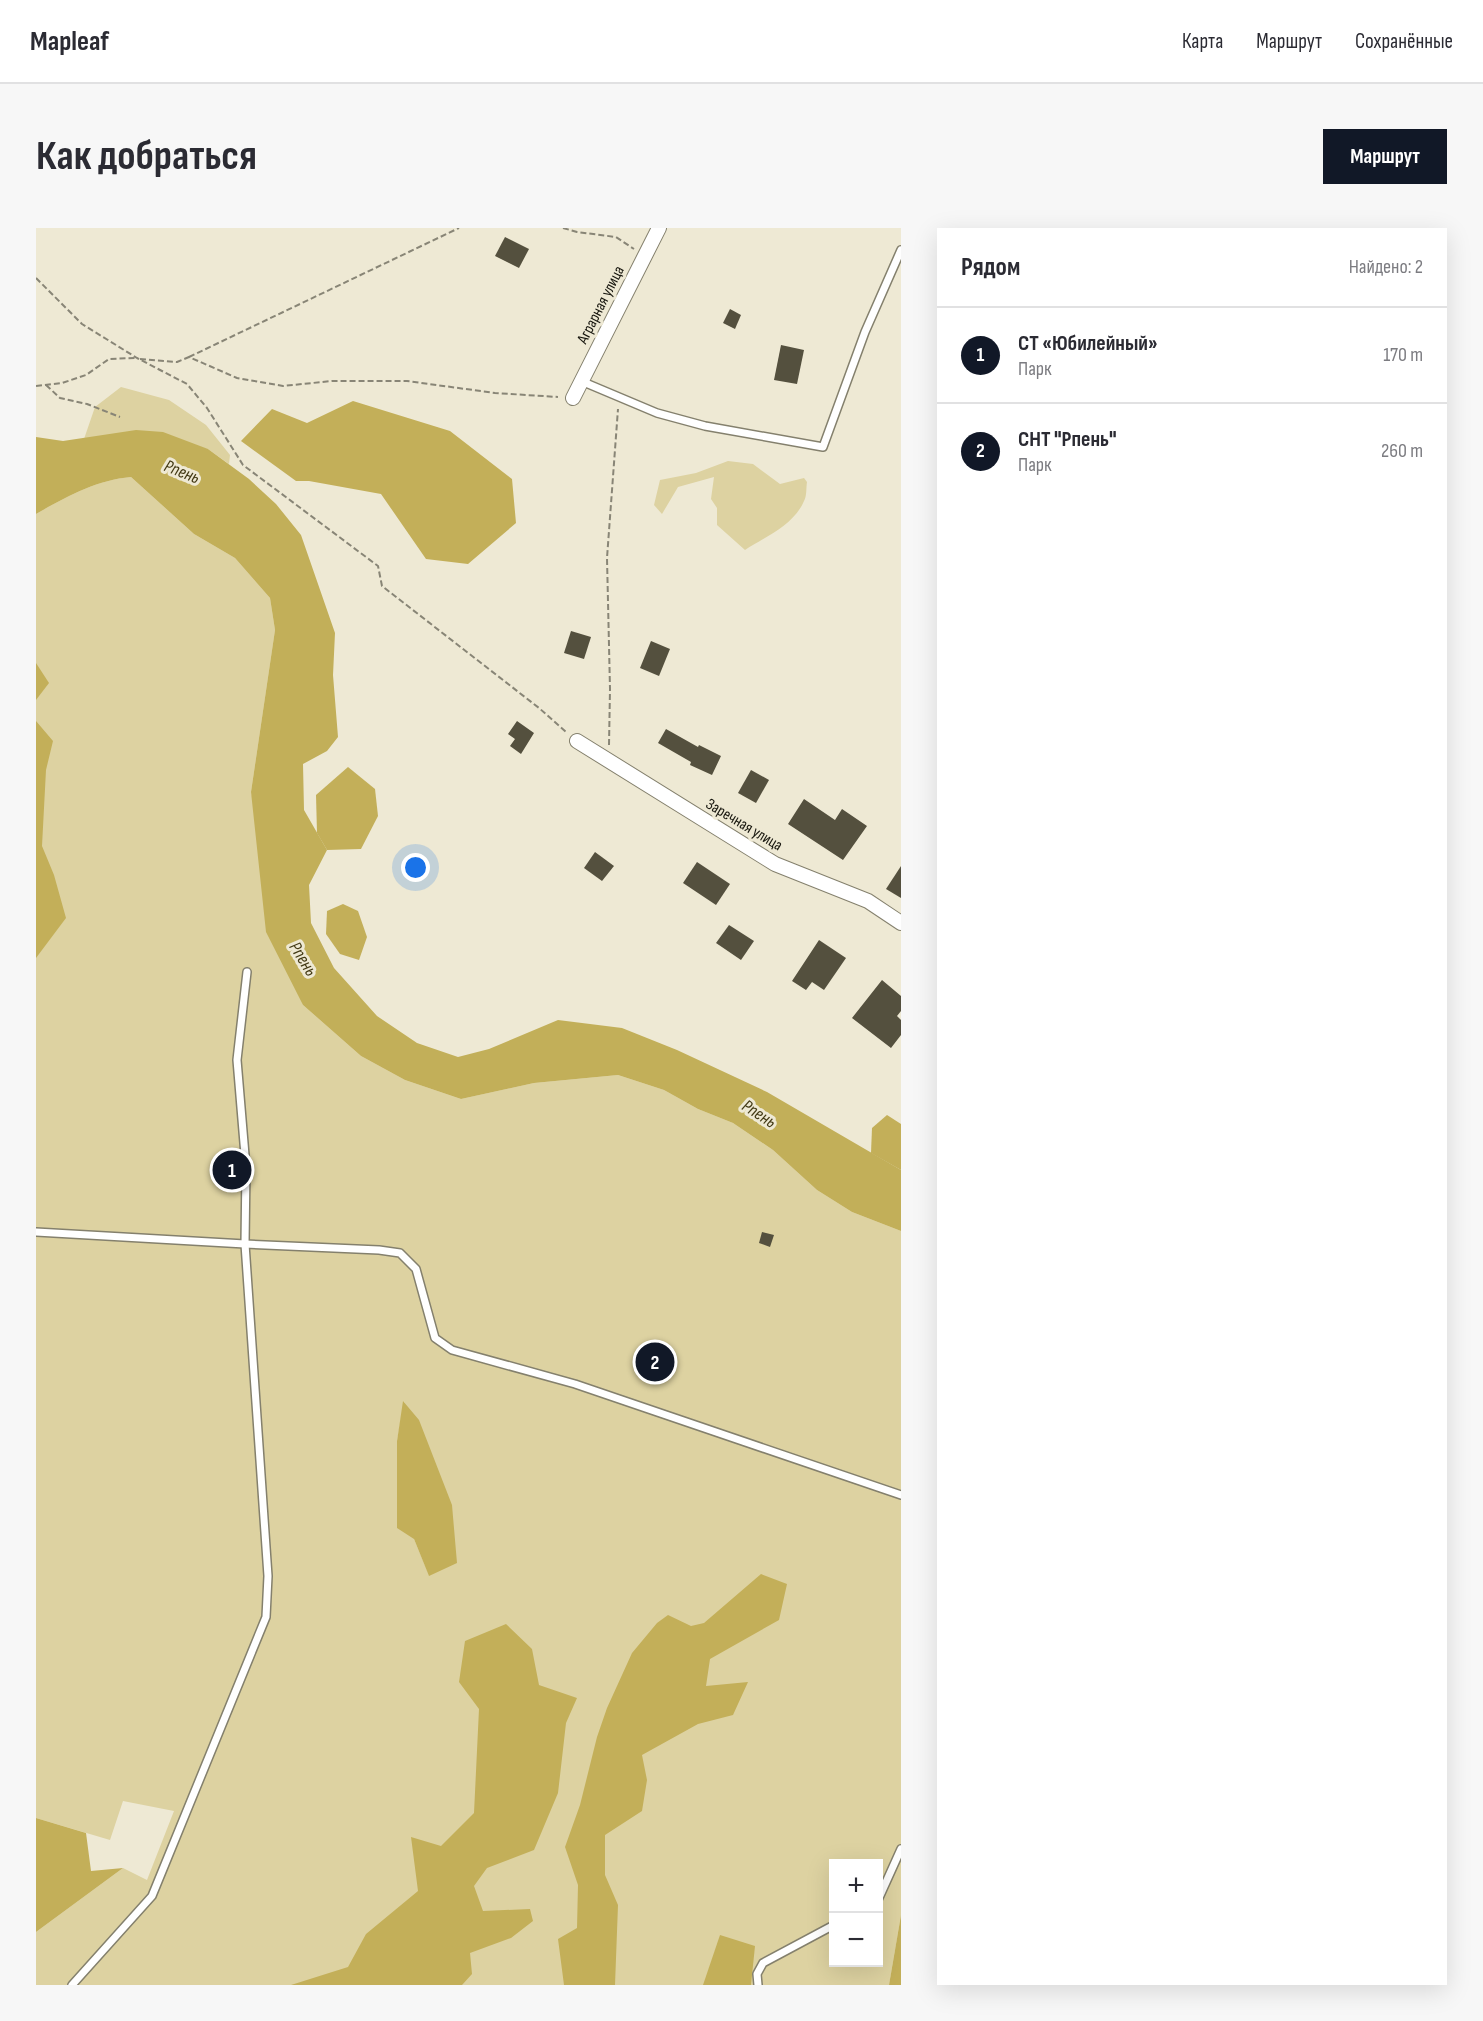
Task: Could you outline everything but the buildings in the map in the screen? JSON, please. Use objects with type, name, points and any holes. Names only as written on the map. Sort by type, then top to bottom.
[{"type":"street","name":"Аграрная улица","points":[[573,398],[659,228]]},
{"type":"street","name":"Заречная улица","points":[[577,741],[775,864],[868,901],[901,923]]},
{"type":"lane","points":[[582,381],[657,413],[705,426],[823,447],[865,332],[901,250]]},
{"type":"lane","points":[[72,1985],[152,1896],[266,1617],[268,1576],[245,1244],[246,1167],[237,1060],[247,972]]},
{"type":"lane","points":[[36,1232],[400,1253],[416,1269],[435,1338],[452,1350],[575,1384],[901,1495]]},
{"type":"lane","points":[[883,1891],[901,1850]]},
{"type":"lane","points":[[758,1985],[757,1974],[763,1962],[829,1928]]},
{"type":"path","points":[[36,386],[62,383],[86,375],[109,359],[137,358],[177,362],[459,228]]},
{"type":"path","points":[[563,228],[616,237],[644,255]]},
{"type":"path","points":[[36,278],[82,324],[137,358],[187,384],[207,408],[243,465],[378,566],[382,586],[539,708],[577,741]]},
{"type":"path","points":[[189,357],[237,378],[283,386],[332,381],[407,381],[495,393],[573,398]]},
{"type":"path","points":[[46,385],[60,398],[87,404],[120,417]]},
{"type":"path","points":[[608,761],[610,689],[607,558],[618,406],[621,398]]},
{"type":"shaded area","points":[[121,387],[169,400],[206,425],[230,455],[229,464],[208,449],[97,437],[84,439],[95,407]]},
{"type":"shaded area","points":[[353,401],[450,431],[512,479],[516,523],[468,564],[426,559],[381,494],[309,481],[296,481],[241,441],[272,409],[307,423]]},
{"type":"shaded area","points":[[728,461],[753,464],[780,484],[804,478],[807,482],[805,499],[793,517],[778,530],[745,550],[717,525],[717,508],[711,499],[714,477],[678,487],[662,514],[654,505],[660,480],[696,473]]},
{"type":"shaded area","points":[[131,477],[194,534],[235,558],[270,598],[275,630],[251,792],[303,1005],[361,1056],[405,1080],[461,1099],[534,1083],[618,1075],[664,1090],[698,1109],[733,1123],[773,1150],[817,1190],[852,1212],[901,1231],[901,1915],[889,1985],[36,1985],[36,1932],[123,1868],[147,1880],[174,1811],[123,1801],[110,1840],[36,1818],[36,514],[82,490]],"holes":[[[404,1401],[429,1575],[414,1539],[397,1441]]]},
{"type":"shaded area","points":[[36,663],[49,683],[36,700]]},
{"type":"shaded area","points":[[36,721],[53,741],[46,770],[42,846],[54,875],[66,918],[36,958]]},
{"type":"shaded area","points":[[348,767],[375,789],[378,816],[361,849],[327,850],[317,833],[316,795]]},
{"type":"shaded area","points":[[343,904],[358,911],[367,937],[359,960],[340,954],[326,934],[327,911]]},
{"type":"shaded area","points":[[887,1115],[901,1124],[901,1170],[871,1153],[872,1128]]},
{"type":"shaded area","points":[[403,1401],[419,1420],[452,1505],[457,1563],[429,1576],[414,1539],[397,1528],[397,1441]]},
{"type":"shaded area","points":[[761,1574],[787,1584],[779,1620],[710,1659],[706,1686],[748,1682],[733,1715],[698,1724],[642,1755],[647,1780],[642,1811],[605,1835],[605,1875],[618,1905],[615,1985],[564,1985],[558,1939],[577,1928],[578,1885],[565,1847],[580,1805],[597,1737],[607,1708],[632,1653],[657,1623],[668,1615],[691,1626],[704,1623]]},
{"type":"shaded area","points":[[506,1624],[532,1649],[539,1685],[577,1698],[566,1723],[558,1793],[534,1850],[487,1868],[474,1886],[483,1911],[530,1909],[533,1921],[511,1938],[470,1953],[472,1974],[462,1985],[291,1985],[348,1967],[366,1934],[418,1891],[411,1837],[441,1846],[474,1813],[479,1709],[459,1682],[465,1641]]},
{"type":"shaded area","points":[[36,1818],[86,1833],[91,1871],[123,1868],[36,1932]]},
{"type":"shaded area","points":[[901,1915],[901,1985],[889,1985]]},
{"type":"shaded area","points":[[720,1935],[755,1946],[751,1985],[703,1985]]},
{"type":"water","name":"Рпень","points":[[136,430],[163,432],[208,449],[249,479],[276,504],[301,535],[335,633],[333,675],[338,737],[327,751],[303,764],[304,810],[327,850],[309,885],[311,923],[334,968],[377,1016],[417,1043],[458,1057],[489,1049],[558,1020],[622,1028],[677,1050],[767,1092],[901,1170],[901,1231],[852,1212],[817,1190],[773,1150],[733,1123],[698,1109],[664,1090],[618,1075],[534,1083],[461,1099],[405,1080],[361,1056],[303,1005],[266,932],[251,792],[275,630],[270,598],[235,558],[194,534],[131,477],[93,486],[36,514],[36,437],[63,441]]},
{"type":"place","name":"СТ «Юбилейный»","points":[[232,1170]]},
{"type":"place","name":"СНТ \"Рпень\"","points":[[655,1362]]}]
